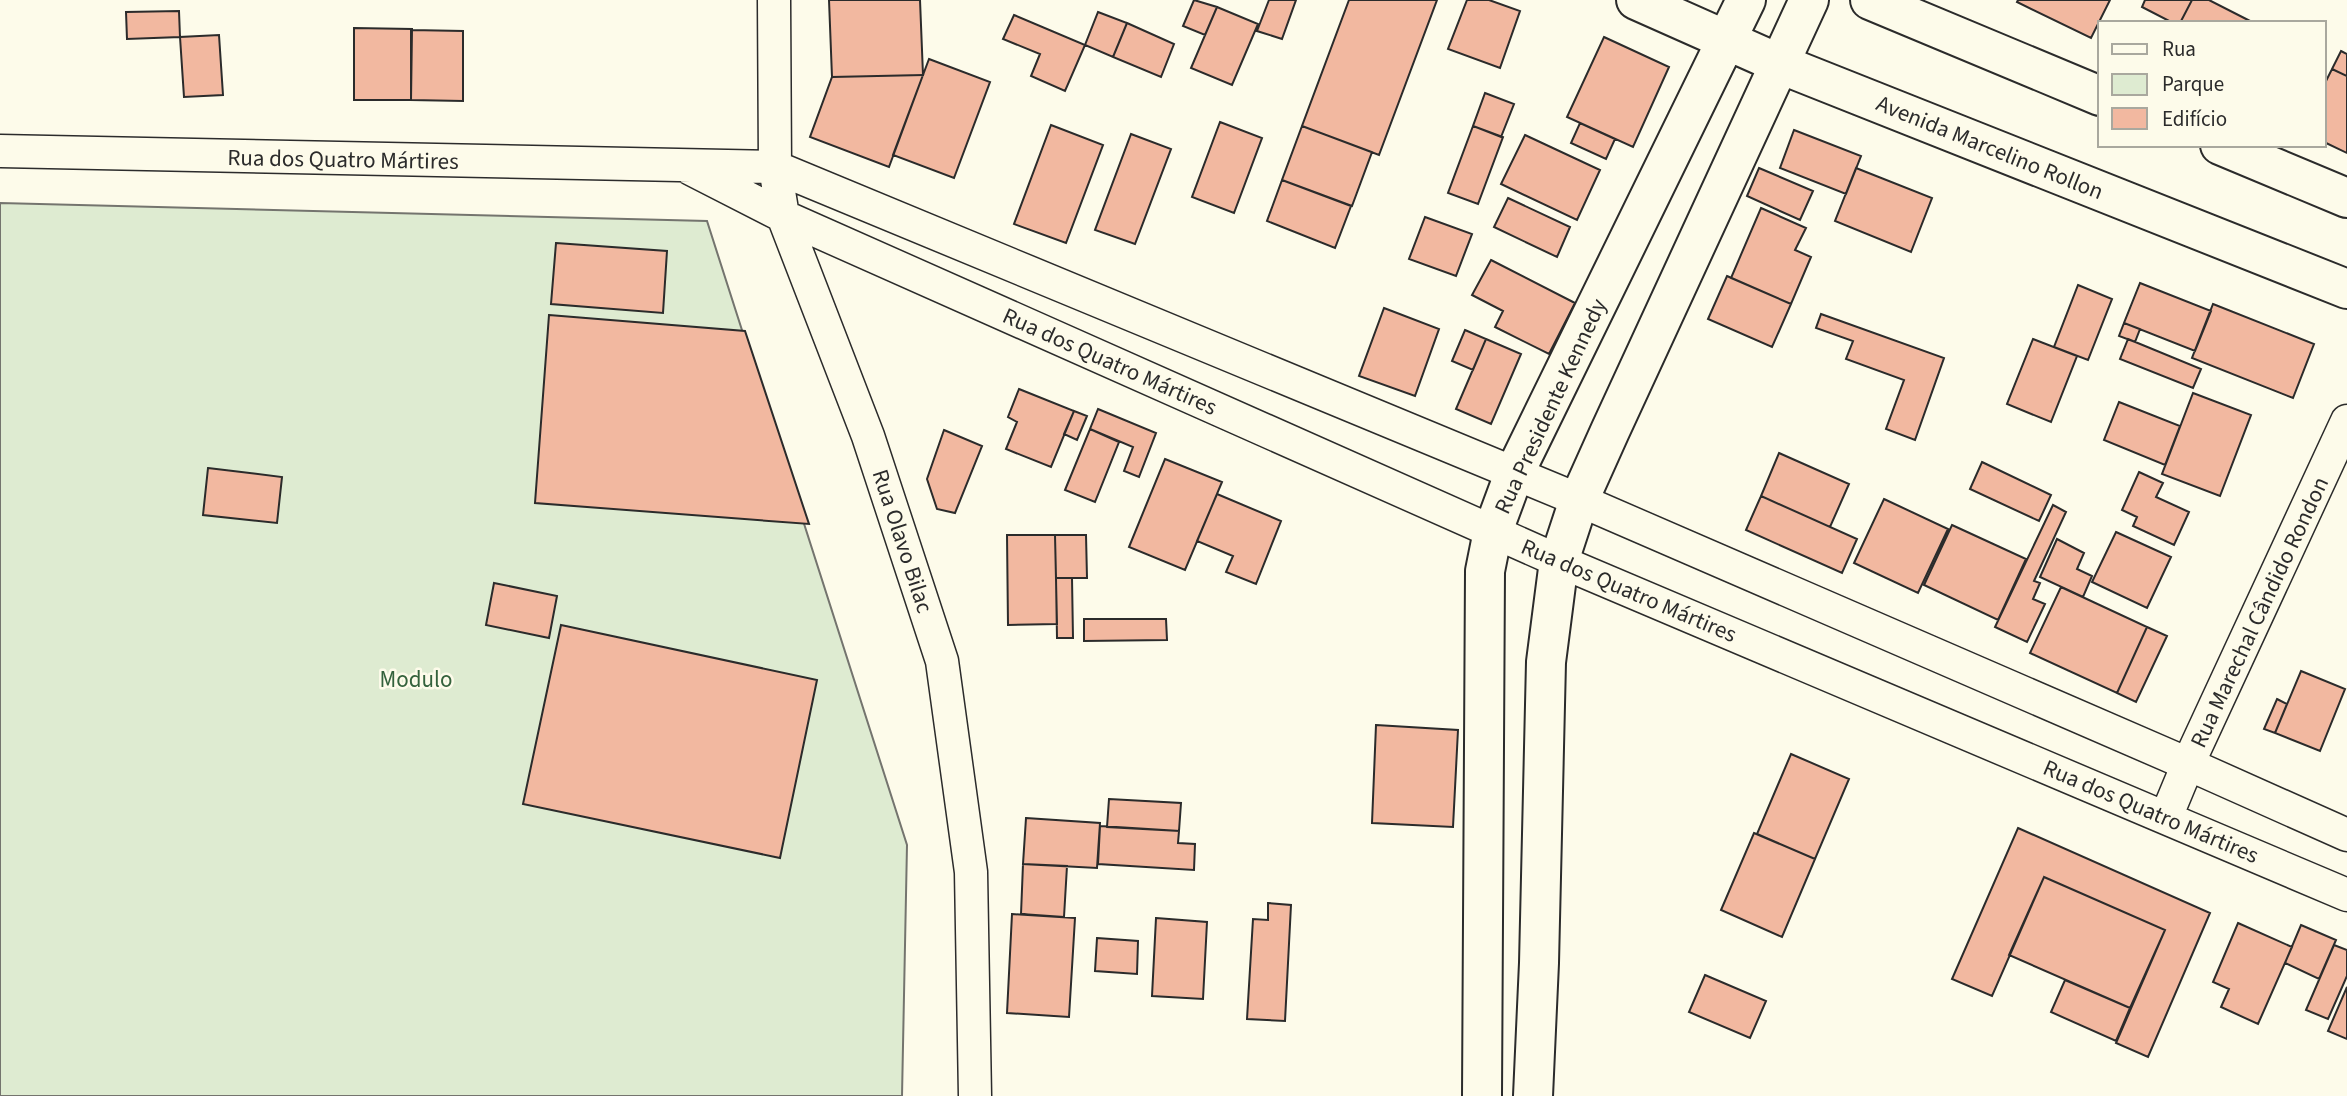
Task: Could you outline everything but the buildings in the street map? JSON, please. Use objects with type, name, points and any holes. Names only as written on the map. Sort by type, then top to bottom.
[{"type":"street","name":"Rua Olavo Bilac","points":[[774,0],[775,167],[783,216],[868,436],[942,661],[971,872],[975,1096]]},
{"type":"street","name":"Avenida Marcelino Rollon","points":[[1636,0],[1780,64],[2347,289]]},
{"type":"street","name":"Rua Presidente Kennedy","points":[[1482,1096],[1485,571],[1493,531],[1514,474],[1746,0]]},
{"type":"street","points":[[1533,1096],[1546,662],[1559,561],[1579,500],[1809,0]]},
{"type":"street","points":[[1870,0],[2098,95]]},
{"type":"street","points":[[2225,147],[2347,198]]},
{"type":"street","name":"Rua dos Quatro Mártires","points":[[0,151],[775,167],[1579,500],[2347,835]]},
{"type":"street","name":"Rua dos Quatro Mártires","points":[[687,167],[783,216],[1559,561],[2347,895]]},
{"type":"street","points":[[1219,409],[1238,359]]},
{"type":"street","name":"Rua Marechal Cândido Rondon","points":[[2166,817],[2347,421]]},
{"type":"green space","name":"Modulo","points":[[0,203],[707,221],[907,845],[902,1096],[0,1096]]}]
